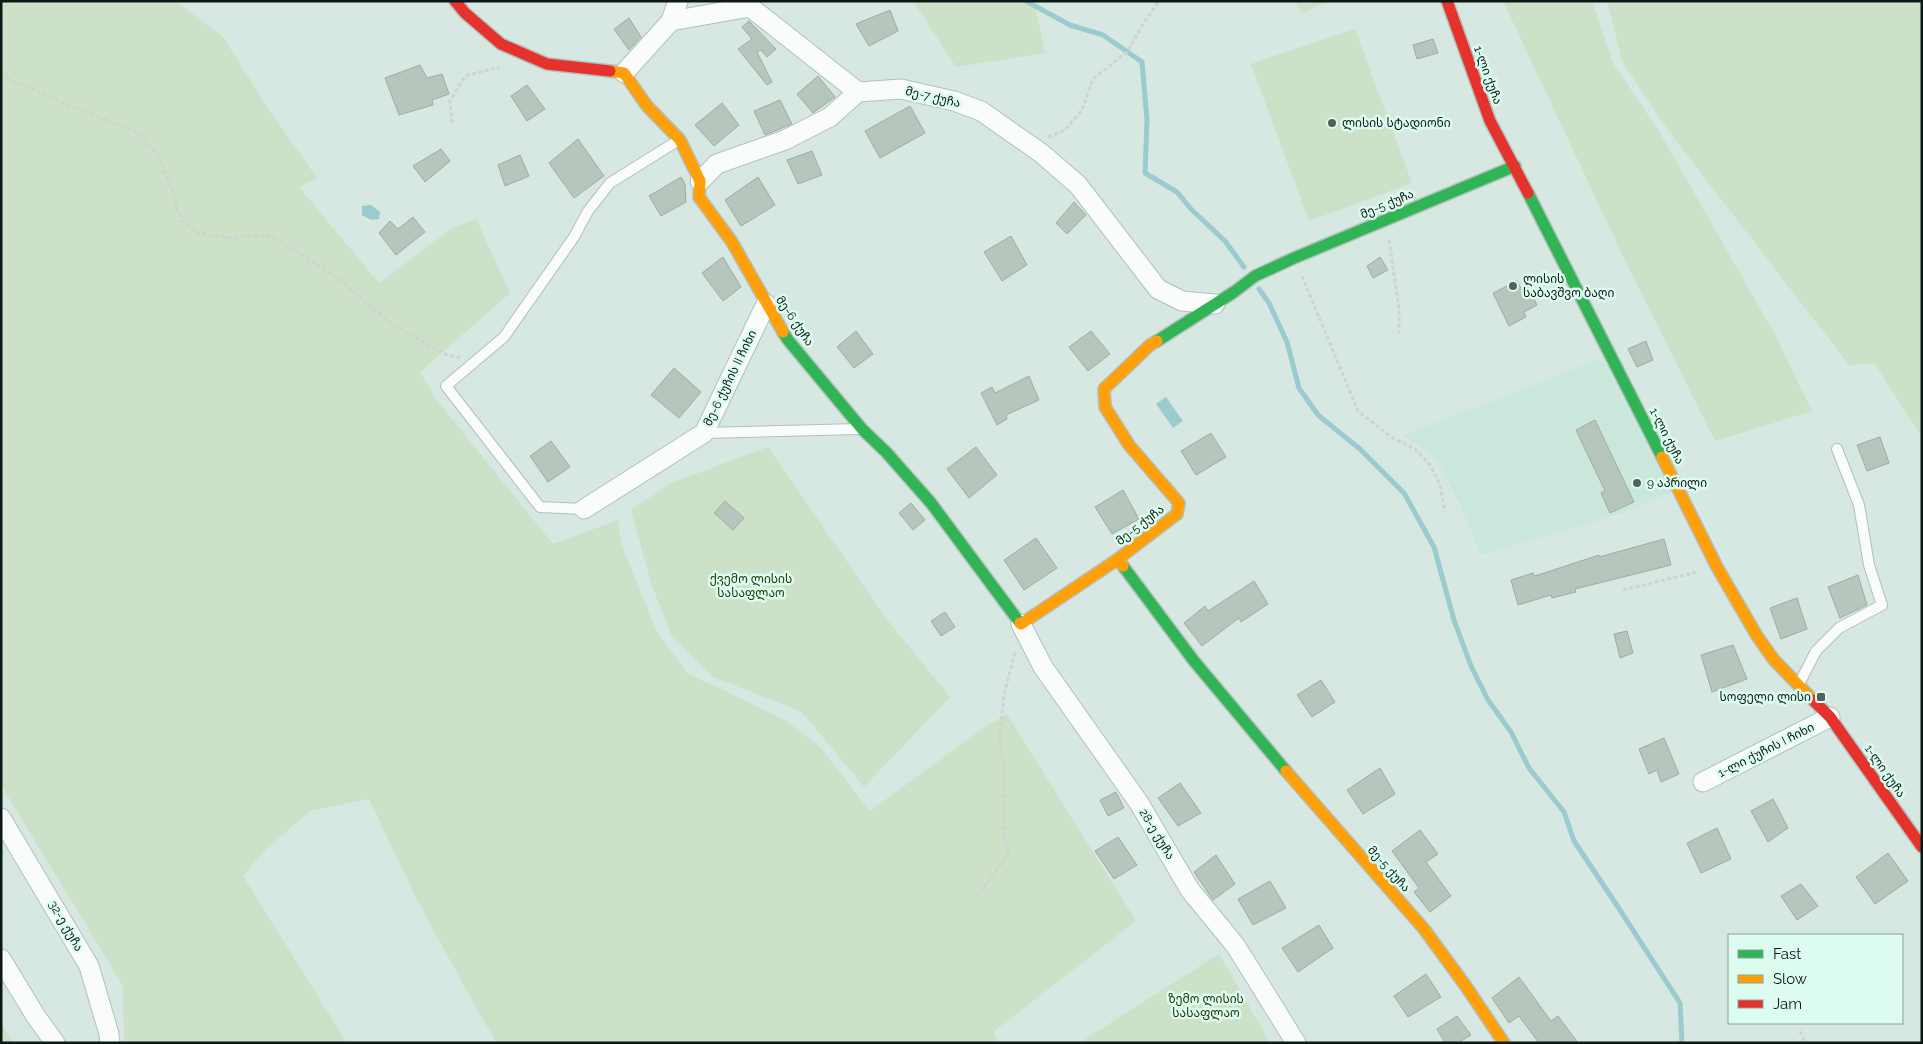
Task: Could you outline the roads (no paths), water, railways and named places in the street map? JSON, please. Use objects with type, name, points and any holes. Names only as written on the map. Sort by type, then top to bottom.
[{"type":"street","points":[[455,1],[465,13],[501,44],[547,64],[624,74],[671,21],[678,1]]},
{"type":"street","name":"1-ლი ქუჩა","points":[[1447,1],[1490,121],[1515,166],[1717,567],[1756,636],[1774,660],[1830,717],[1922,847]]},
{"type":"street","points":[[671,21],[752,4],[858,92],[830,117],[785,140],[717,164],[700,182]]},
{"type":"street","name":"მე-6 ქუჩა","points":[[624,74],[647,106],[680,140],[700,182],[699,196],[732,242],[788,340],[862,429],[886,452],[932,503],[1021,624]]},
{"type":"street","name":"მე-7 ქუჩა","points":[[858,92],[901,89],[954,101],[981,110],[1029,144],[1078,185],[1158,289],[1182,301],[1215,304]]},
{"type":"street","name":"მე-5 ქუჩა","points":[[1504,1043],[1483,1010],[1423,928],[1331,825],[1200,668],[1149,604],[1118,559],[1177,514],[1179,503],[1128,444],[1105,407],[1104,390],[1150,345],[1255,276],[1515,166]]},
{"type":"street","name":"მე-6 ქუჩის II ჩიხი","points":[[584,509],[704,433],[766,304]]},
{"type":"street","points":[[1021,624],[1118,559]]},
{"type":"street","name":"28-ე ქუჩა","points":[[1021,624],[1043,667],[1139,803],[1190,890],[1248,964],[1296,1043]]},
{"type":"street","name":"1-ლი ქუჩის I ჩიხი","points":[[1703,782],[1830,717]]},
{"type":"street","name":"32-ე ქუჩა","points":[[1,818],[89,966],[110,1043]]},
{"type":"street","points":[[1,959],[34,1015],[55,1043]]},
{"type":"lane","points":[[584,509],[540,507],[446,386],[504,337],[574,237],[588,211],[610,183],[680,140]]},
{"type":"lane","points":[[704,433],[862,429]]},
{"type":"lane","points":[[1798,684],[1816,651],[1839,628],[1882,605],[1869,565],[1860,505],[1837,449]]},
{"type":"water","points":[[371,205],[380,212],[379,219],[371,220],[362,215],[362,206]]},
{"type":"water","points":[[1166,397],[1183,421],[1173,428],[1156,404]]},
{"type":"waterway","points":[[1026,1],[1070,25],[1103,35],[1142,62],[1147,120],[1145,173],[1177,192],[1191,209],[1225,241],[1244,267]]},
{"type":"waterway","points":[[1259,289],[1269,303],[1287,342],[1299,388],[1318,415],[1360,449],[1404,493],[1434,547],[1454,620],[1471,666],[1488,700],[1511,732],[1529,768],[1564,812],[1574,841],[1680,1003],[1682,1043]]},
{"type":"place","name":"ლისის სტადიონი","points":[[1332,123]]},
{"type":"place","name":"ლისის საბავშვო ბაღი","points":[[1513,286]]},
{"type":"place","name":"9 აპრილი","points":[[1637,483]]},
{"type":"place","name":"სოფელი ლისი","points":[[1821,697]]},
{"type":"park label","name":"ქვემო ლისის სასაფლაო","points":[[751,586]]},
{"type":"park label","name":"ზემო ლისის სასაფლაო","points":[[1206,1006]]}]
